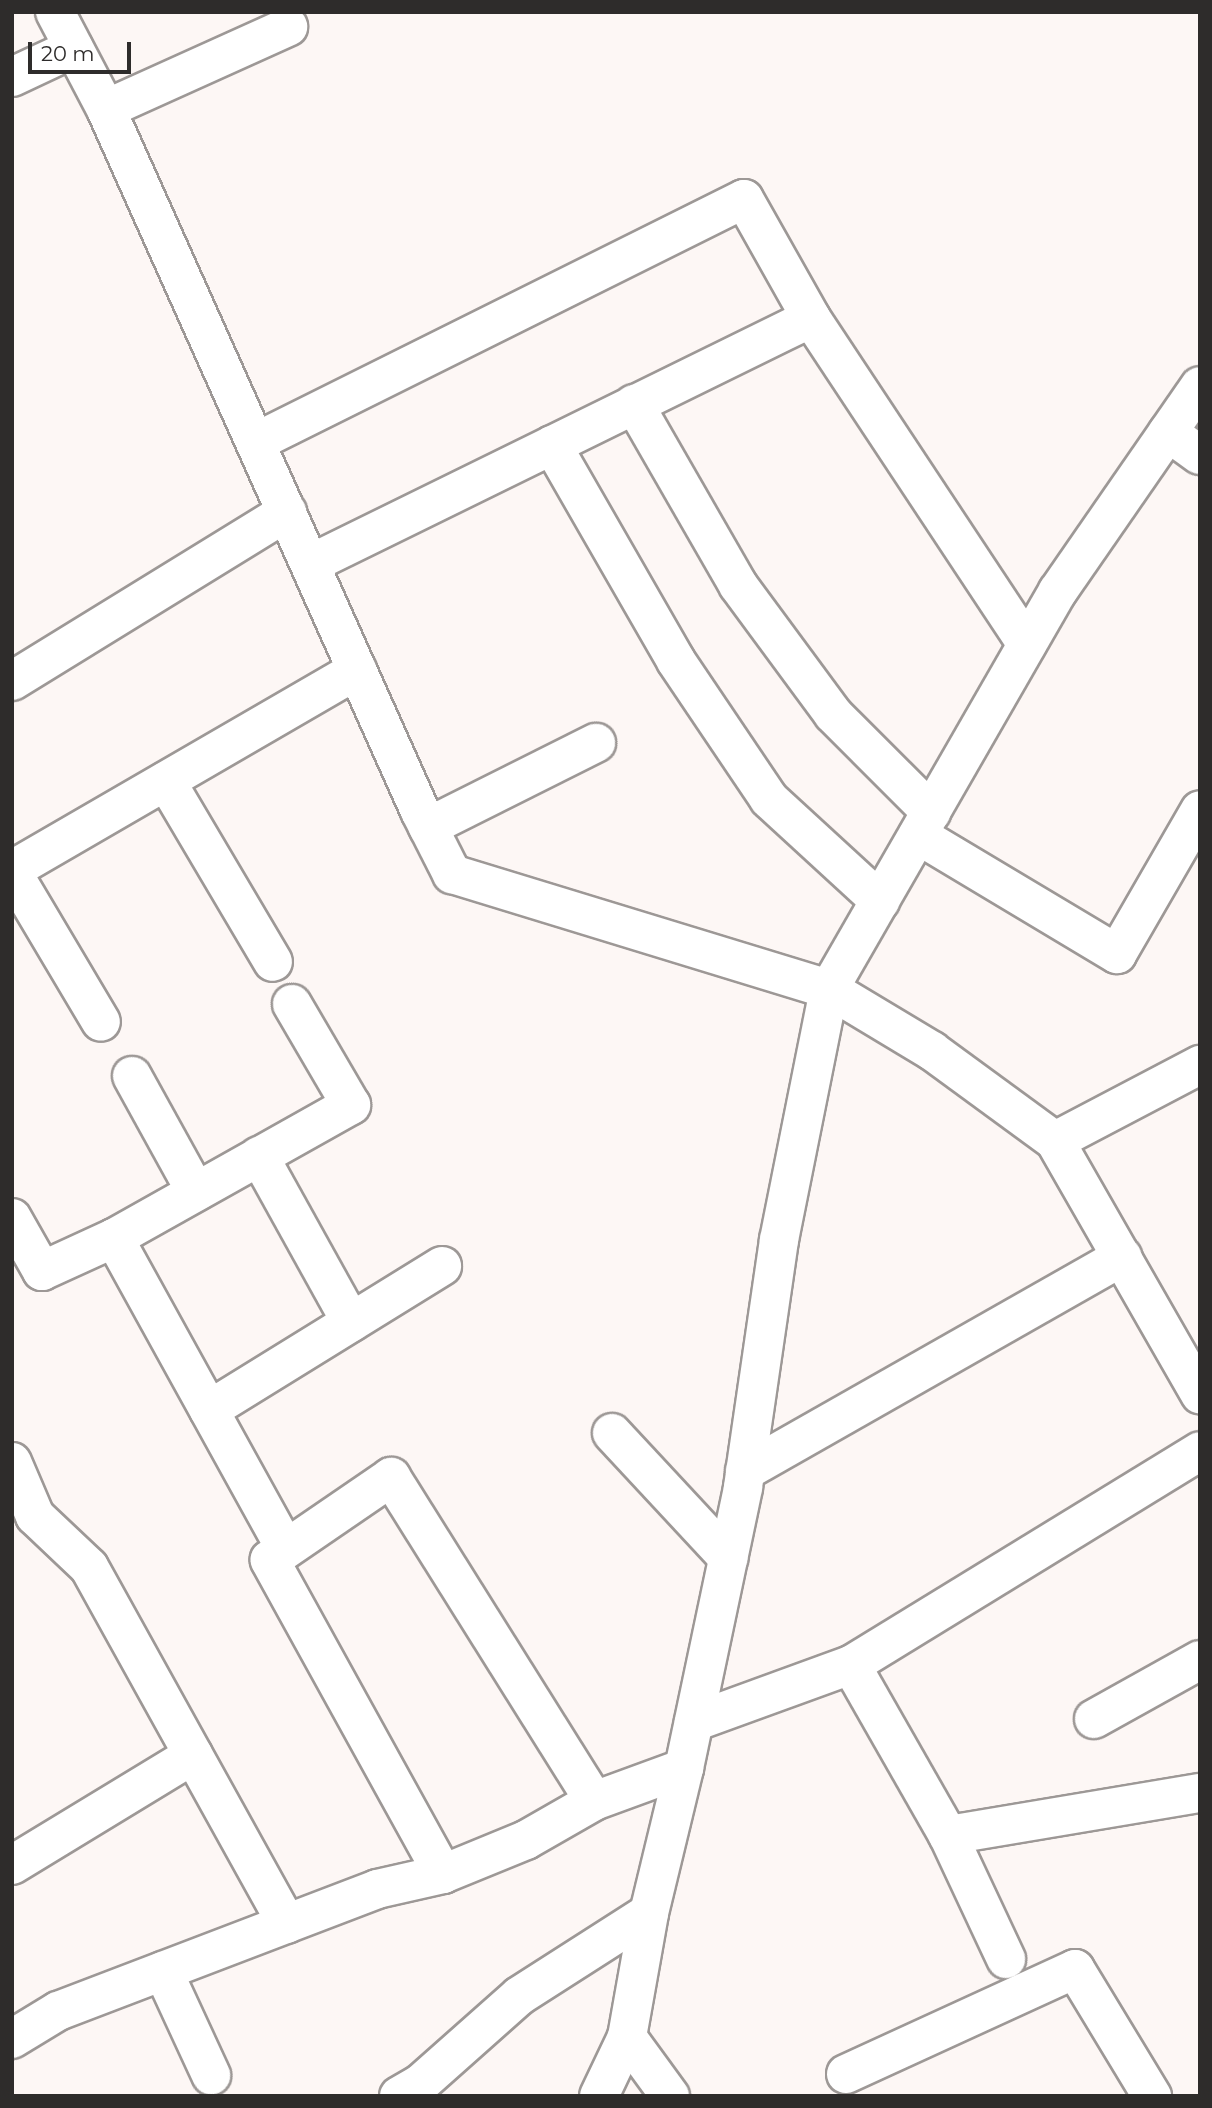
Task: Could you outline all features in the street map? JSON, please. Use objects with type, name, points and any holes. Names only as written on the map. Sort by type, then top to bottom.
[{"type":"street","points":[[55,12],[106,110],[428,827],[452,874],[829,989],[932,1051],[1055,1141],[1200,1394]]},
{"type":"street","points":[[106,110],[288,27]]},
{"type":"street","points":[[12,77],[74,48]]},
{"type":"street","points":[[256,442],[744,199],[811,318],[1027,644]]},
{"type":"street","points":[[310,564],[811,318]]},
{"type":"street","points":[[598,2096],[627,2037],[649,1913],[694,1722],[745,1471],[779,1240],[829,989],[1058,591],[1200,386]]},
{"type":"street","points":[[634,404],[738,585],[833,714],[924,824],[1117,954],[1200,810]]},
{"type":"street","points":[[1168,432],[1200,455]]},
{"type":"street","points":[[552,445],[676,660],[769,799],[880,901]]},
{"type":"street","points":[[12,681],[287,512]]},
{"type":"street","points":[[101,1022],[12,871],[357,670]]},
{"type":"street","points":[[428,827],[596,743]]},
{"type":"street","points":[[166,781],[273,962]]},
{"type":"street","points":[[12,1218],[42,1271],[114,1238],[351,1105],[292,1004]]},
{"type":"street","points":[[1055,1141],[1200,1065]]},
{"type":"street","points":[[132,1076],[196,1192]]},
{"type":"street","points":[[259,1156],[351,1322]]},
{"type":"street","points":[[114,1238],[286,1549]]},
{"type":"street","points":[[745,1471],[1122,1257]]},
{"type":"street","points":[[209,1410],[442,1266]]},
{"type":"street","points":[[612,1433],[728,1558]]},
{"type":"street","points":[[694,1722],[851,1665],[1200,1451]]},
{"type":"street","points":[[12,1462],[35,1516],[89,1567],[287,1924]]},
{"type":"street","points":[[443,1874],[270,1560],[391,1477],[594,1801]]},
{"type":"street","points":[[1094,1719],[1200,1660]]},
{"type":"street","points":[[851,1665],[948,1835],[1006,1959]]},
{"type":"street","points":[[12,1865],[193,1755]]},
{"type":"street","points":[[12,2039],[58,2011],[377,1889],[443,1874],[526,1840],[594,1801],[684,1768]]},
{"type":"street","points":[[948,1835],[1199,1795]]},
{"type":"street","points":[[399,2096],[420,2084],[519,1996],[649,1913]]},
{"type":"street","points":[[846,2074],[1075,1969],[1152,2096]]},
{"type":"street","points":[[163,1971],[211,2076]]},
{"type":"street","points":[[627,2037],[670,2096]]}]
